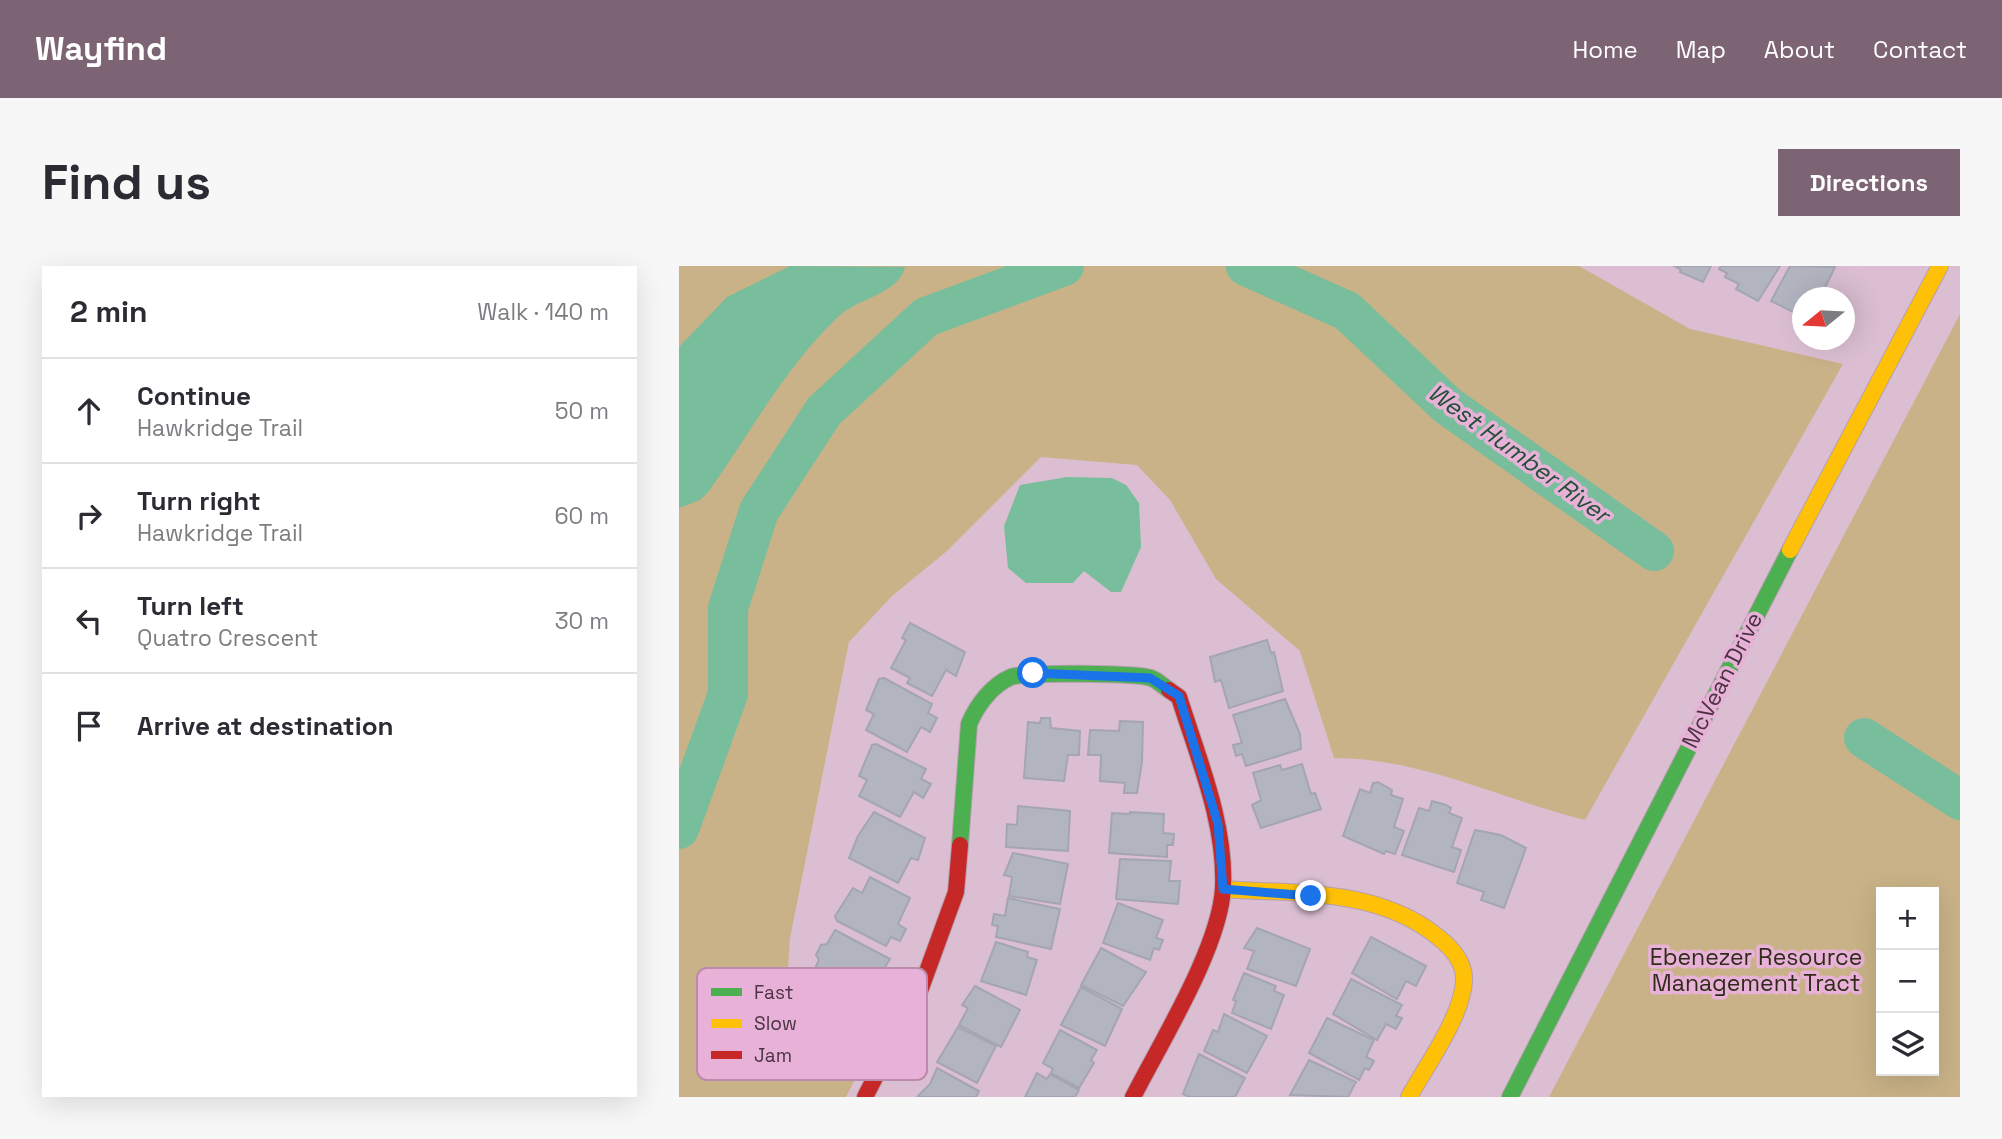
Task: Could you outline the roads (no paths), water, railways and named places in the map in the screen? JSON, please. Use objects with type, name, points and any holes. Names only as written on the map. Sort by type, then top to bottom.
[{"type":"street","name":"McVean Drive","points":[[1510,1097],[1696,729],[1940,266]]},
{"type":"street","points":[[927,972],[956,892],[969,724],[975,710],[995,687],[1012,677],[1033,673],[1150,678],[1179,696],[1218,824],[1223,889],[1206,953],[1133,1097]]},
{"type":"street","points":[[1223,889],[1375,904],[1448,942],[1459,959],[1464,979],[1460,999],[1409,1097]]},
{"type":"street","points":[[865,1097],[874,1080]]},
{"type":"waterway","name":"West Humber River","points":[[679,829],[728,694],[728,608],[759,511],[824,411],[926,317],[1064,266]]},
{"type":"waterway","name":"West Humber River","points":[[1246,266],[1347,311],[1448,406],[1654,551]]},
{"type":"waterway","name":"West Humber River","points":[[1864,738],[1960,800]]},
{"type":"park label","name":"Ebenezer Resource Management Tract","points":[[1756,970]]}]
